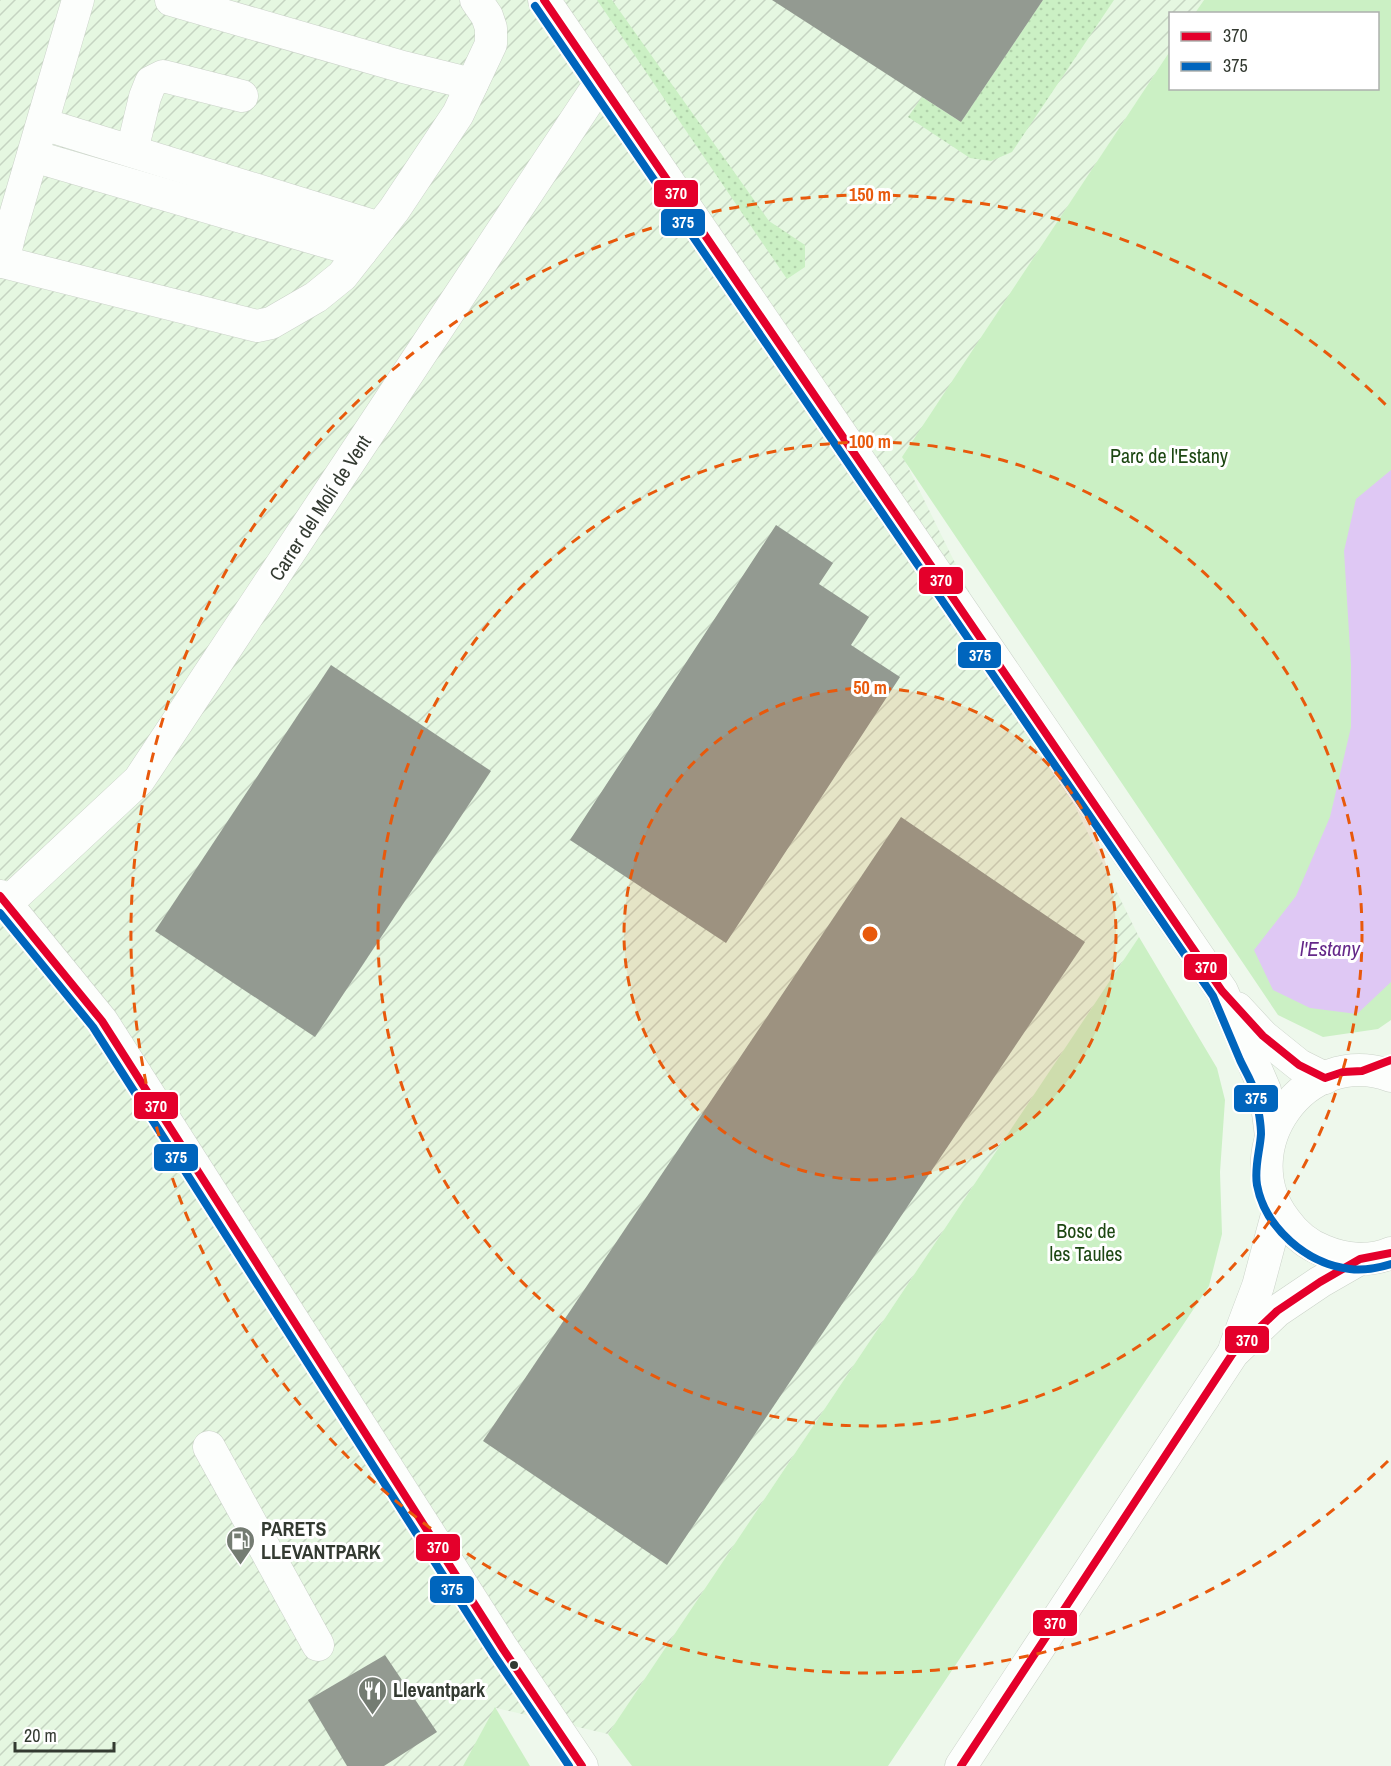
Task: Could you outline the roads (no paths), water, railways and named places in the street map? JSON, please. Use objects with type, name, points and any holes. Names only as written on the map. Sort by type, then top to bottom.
[{"type":"street","points":[[78,0],[2,262],[257,326],[272,323],[316,297],[342,276],[394,210],[458,114],[491,44],[491,28],[487,16],[476,0]]},
{"type":"street","points":[[171,0],[404,67],[472,84]]},
{"type":"street","points":[[544,0],[1222,991],[1263,1036],[1299,1065],[1325,1078]]},
{"type":"street","points":[[132,151],[145,96],[151,82],[163,76],[242,96]]},
{"type":"street","name":"Carrer del Molí de Vent","points":[[3,900],[139,780],[600,83]]},
{"type":"street","points":[[43,124],[380,228]]},
{"type":"street","points":[[33,156],[361,252]]},
{"type":"street","points":[[3,900],[102,1021],[492,1630],[582,1766]]},
{"type":"street","points":[[1222,991],[1265,1090],[1271,1136]]},
{"type":"street","points":[[1391,1060],[1376,1073],[1343,1072],[1325,1078],[1309,1086],[1294,1098],[1282,1113],[1271,1136],[1266,1161],[1268,1187],[1278,1210],[1293,1231],[1313,1247],[1336,1256],[1360,1259],[1391,1253]]},
{"type":"street","points":[[962,1766],[1233,1353],[1258,1286],[1278,1210]]},
{"type":"street","points":[[1233,1353],[1277,1311],[1320,1281],[1360,1259]]},
{"type":"street","points":[[209,1447],[318,1645]]},
{"type":"water","name":"l'Estany","points":[[1391,470],[1391,982],[1357,1014],[1310,1008],[1273,990],[1254,950],[1296,896],[1330,817],[1351,727],[1351,665],[1344,551],[1356,499]]},
{"type":"place","name":"PARETS LLEVANTPARK","points":[[240,1566]]},
{"type":"place","name":"Llevantpark","points":[[372,1716]]},
{"type":"park label","name":"Parc de l'Estany","points":[[1169,456]]},
{"type":"park label","name":"Bosc de les Taules","points":[[1086,1242]]}]
